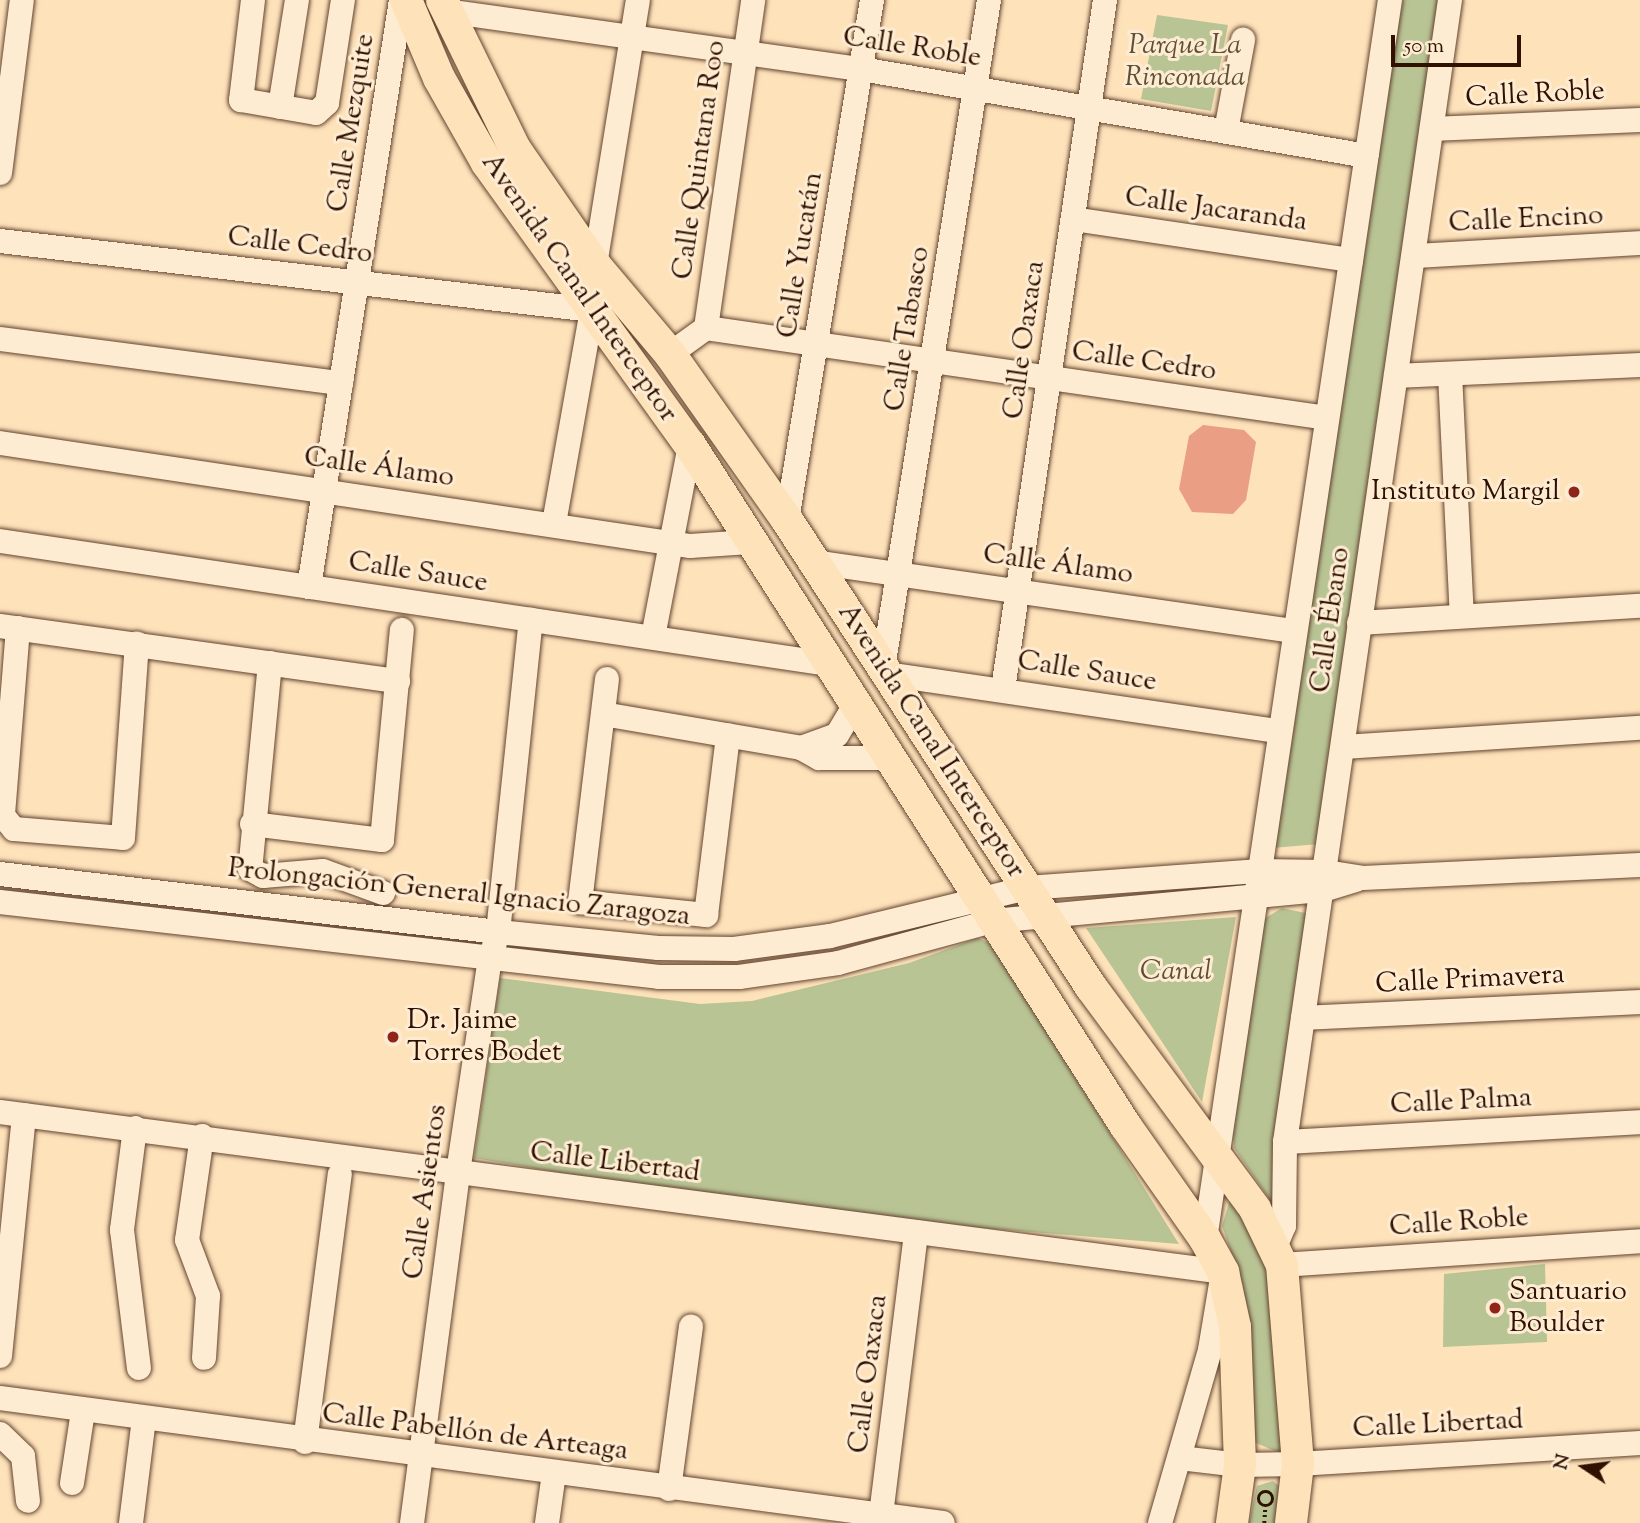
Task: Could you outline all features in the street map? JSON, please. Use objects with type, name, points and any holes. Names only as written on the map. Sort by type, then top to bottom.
[{"type":"main road","name":"Avenida Canal Interceptor","points":[[404,0],[439,78],[487,163],[690,445],[888,758],[1125,1125],[1205,1239],[1223,1272],[1235,1327],[1240,1465],[1232,1523]]},
{"type":"main road","name":"Avenida Canal Interceptor","points":[[444,6],[515,149],[595,265],[670,354],[786,520],[1034,901],[1219,1163],[1255,1209],[1279,1256],[1298,1464],[1278,1515]]},
{"type":"main road","points":[[690,445],[748,504],[758,505],[767,493]]},
{"type":"main road","points":[[750,542],[769,536],[854,623]]},
{"type":"street","points":[[0,173],[22,0]]},
{"type":"street","points":[[253,0],[239,95],[244,102],[316,113],[327,103],[343,0]]},
{"type":"street","points":[[280,107],[296,0]]},
{"type":"street","name":"Calle Mezquite","points":[[309,587],[404,0]]},
{"type":"street","points":[[595,265],[638,0]]},
{"type":"street","name":"Calle Quintana Roo","points":[[706,328],[753,0]]},
{"type":"street","name":"Calle Yucatán","points":[[786,520],[872,0]]},
{"type":"street","name":"Calle Tabasco","points":[[885,671],[989,0]]},
{"type":"street","name":"Calle Oaxaca","points":[[1003,689],[1105,0]]},
{"type":"street","name":"Calle Ébano","points":[[1205,1239],[1219,1163],[1278,731],[1390,0]]},
{"type":"street","name":"Calle Ébano","points":[[1279,1256],[1284,1226],[1285,1142],[1450,0]]},
{"type":"street","name":"Calle Roble","points":[[444,6],[861,69],[1367,156]]},
{"type":"street","points":[[1226,131],[1243,40]]},
{"type":"street","name":"Calle Roble","points":[[1432,129],[1640,120]]},
{"type":"street","name":"Calle Jacaranda","points":[[1073,219],[1351,260]]},
{"type":"street","name":"Calle Cedro","points":[[0,241],[592,310]]},
{"type":"street","name":"Calle Encino","points":[[1415,256],[1640,243]]},
{"type":"street","points":[[554,524],[592,310]]},
{"type":"street","points":[[670,354],[706,328]]},
{"type":"street","name":"Calle Cedro","points":[[706,328],[932,363],[1327,418]]},
{"type":"street","points":[[0,339],[341,383]]},
{"type":"street","points":[[1396,376],[1640,365]]},
{"type":"street","points":[[1450,374],[1462,616]]},
{"type":"street","name":"Calle Álamo","points":[[0,443],[672,543],[707,547],[750,542]]},
{"type":"street","points":[[653,638],[690,445]]},
{"type":"street","name":"Calle Sauce","points":[[0,541],[828,664]]},
{"type":"street","name":"Calle Álamo","points":[[814,562],[1018,588],[1294,631]]},
{"type":"street","points":[[1359,623],[1640,606]]},
{"type":"street","name":"Calle Asientos","points":[[412,1523],[458,1172],[490,958],[498,932],[531,620]]},
{"type":"street","points":[[136,644],[123,838],[15,829],[3,816],[9,627],[136,644],[398,681]]},
{"type":"street","points":[[252,824],[382,840],[402,630]]},
{"type":"street","points":[[270,663],[249,851],[274,863],[345,863],[373,878],[383,893],[413,921]]},
{"type":"street","name":"Calle Sauce","points":[[885,671],[1278,731]]},
{"type":"street","points":[[607,679],[580,902],[706,915],[728,736]]},
{"type":"street","points":[[801,748],[837,735],[855,705]]},
{"type":"street","points":[[603,714],[801,748],[819,758],[888,758]]},
{"type":"street","points":[[1344,747],[1640,728]]},
{"type":"street","points":[[1324,881],[1640,865]]},
{"type":"street","name":"Prolongación General Ignacio Zaragoza","points":[[0,874],[498,932],[658,948],[734,949],[830,936],[1034,901],[1259,871],[1324,881]]},
{"type":"street","name":"Prolongación General Ignacio Zaragoza","points":[[1034,901],[1256,897],[1324,881]]},
{"type":"street","name":"Prolongación General Ignacio Zaragoza","points":[[0,902],[659,977],[738,977],[838,963],[986,909]]},
{"type":"street","name":"Calle Primavera","points":[[1303,1018],[1640,1002]]},
{"type":"street","points":[[0,1356],[12,1114]]},
{"type":"street","name":"Calle Libertad","points":[[12,1114],[202,1136],[1223,1272]]},
{"type":"street","name":"Calle Palma","points":[[1285,1142],[1640,1122]]},
{"type":"street","points":[[135,1128],[122,1230],[139,1368]]},
{"type":"street","points":[[202,1136],[187,1240],[208,1296],[204,1359]]},
{"type":"street","points":[[305,1441],[340,1174]]},
{"type":"street","name":"Calle Oaxaca","points":[[881,1519],[916,1232]]},
{"type":"street","name":"Calle Roble","points":[[1279,1256],[1640,1241]]},
{"type":"street","points":[[1160,1523],[1181,1458],[1210,1350],[1223,1272]]},
{"type":"street","points":[[669,1489],[691,1326]]},
{"type":"street","name":"Calle Pabellón de Arteaga","points":[[0,1398],[881,1519],[943,1523]]},
{"type":"street","points":[[72,1483],[83,1410]]},
{"type":"street","points":[[131,1523],[144,1419]]},
{"type":"street","points":[[0,1434],[23,1456],[28,1501]]},
{"type":"street","name":"Calle Libertad","points":[[1181,1458],[1240,1465],[1298,1464],[1640,1443]]},
{"type":"street","points":[[547,1523],[554,1473]]},
{"type":"path","points":[[1266,1492],[1273,1500],[1278,1515],[1259,1500],[1266,1492]]},
{"type":"path","points":[[1264,1523],[1278,1515]]},
{"type":"green space","points":[[1403,0],[1442,0],[1319,844],[1272,848],[1374,157]]},
{"type":"green space","name":"Parque La Rinconada","points":[[1157,15],[1228,25],[1211,111],[1141,99]]},
{"type":"green space","name":"Canal","points":[[1282,908],[1310,914],[1275,1207],[1234,1148],[1233,1135],[1264,919]]},
{"type":"green space","name":"Canal","points":[[1236,917],[1202,1102],[1086,928]]},
{"type":"green space","points":[[978,938],[989,943],[1006,966],[1179,1244],[933,1224],[642,1187],[474,1158],[500,978],[700,1004],[752,1001],[909,963]]},
{"type":"green space","points":[[1231,1196],[1267,1250],[1282,1454],[1254,1442],[1243,1286],[1222,1226]]},
{"type":"green space","name":"Santuario Boulder","points":[[1545,1264],[1547,1342],[1443,1347],[1444,1274]]},
{"type":"green space","points":[[1273,1481],[1284,1490],[1278,1523],[1249,1523],[1257,1486]]},
{"type":"building","points":[[1203,425],[1244,430],[1256,442],[1246,500],[1233,514],[1192,512],[1179,489],[1189,436]]},
{"type":"place","name":"Instituto Margil","points":[[1574,492]]},
{"type":"place","name":"Dr. Jaime Torres Bodet","points":[[393,1037]]},
{"type":"place","name":"Santuario Boulder","points":[[1495,1308]]}]
